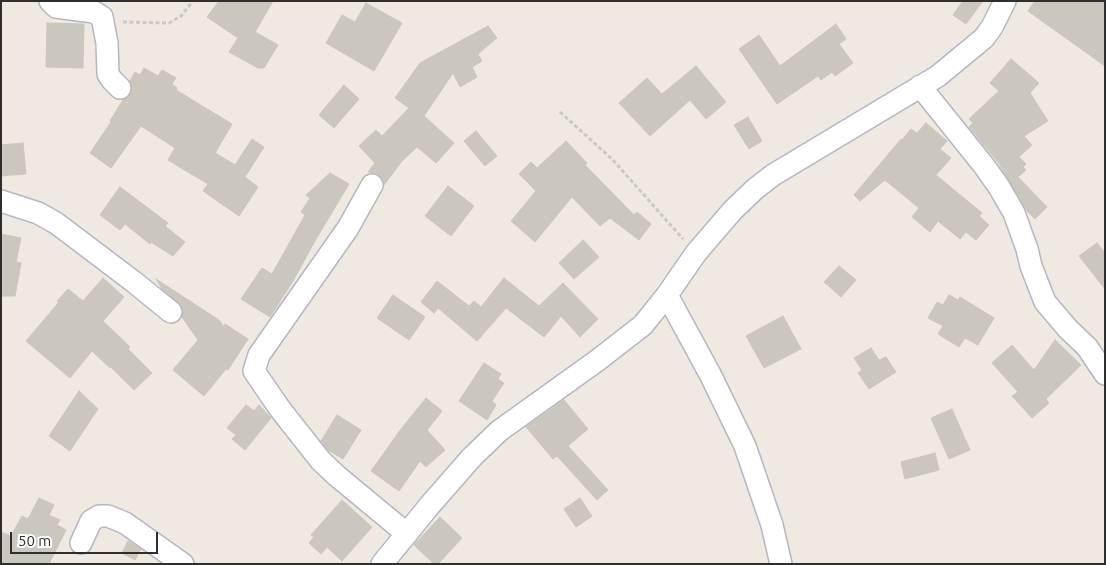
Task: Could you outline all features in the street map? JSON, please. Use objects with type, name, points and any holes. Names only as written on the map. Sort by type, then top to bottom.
[{"type":"street","points":[[50,1],[56,7],[62,9],[94,12],[102,17],[104,21],[108,74],[120,88]]},
{"type":"street","points":[[382,564],[472,457],[499,431],[598,360],[643,325],[667,295],[696,253],[754,188],[938,76],[984,38],[992,27],[1005,1]]},
{"type":"street","points":[[920,86],[999,187],[1014,213],[1045,302],[1068,329],[1087,347],[1105,374]]},
{"type":"street","points":[[372,185],[348,228],[259,355],[254,371],[280,410],[321,461],[407,534]]},
{"type":"street","points":[[1,201],[38,213],[56,223],[171,312]]},
{"type":"street","points":[[667,295],[711,376],[745,446],[772,525],[781,564]]},
{"type":"street","points":[[82,543],[91,521],[99,516],[108,516],[125,523],[183,564]]},
{"type":"path","points":[[104,21],[169,23],[181,16],[193,1]]},
{"type":"path","points":[[560,112],[612,159],[696,253]]},
{"type":"building","points":[[219,1],[273,1],[255,32],[278,45],[264,68],[258,68],[229,52],[238,38],[207,17]]},
{"type":"building","points":[[963,1],[983,1],[966,24],[953,15]]},
{"type":"building","points":[[1035,1],[1105,1],[1105,66],[1028,11]]},
{"type":"building","points":[[366,3],[402,23],[374,71],[326,43],[342,15],[355,22]]},
{"type":"building","points":[[47,23],[84,24],[83,68],[46,67]]},
{"type":"building","points":[[836,24],[846,39],[839,44],[853,63],[835,76],[832,72],[821,80],[818,76],[777,104],[739,49],[759,35],[780,66]]},
{"type":"building","points":[[488,26],[497,38],[478,54],[482,61],[472,67],[477,77],[460,87],[453,73],[424,116],[454,143],[436,163],[417,147],[402,161],[384,185],[383,179],[378,174],[368,172],[375,163],[359,146],[376,130],[382,136],[409,108],[395,98],[420,63]]},
{"type":"building","points":[[1011,59],[1039,83],[1030,93],[1048,121],[1024,136],[1032,145],[1019,157],[1026,164],[1023,167],[1026,170],[1018,177],[1047,207],[1035,219],[1027,211],[998,162],[969,127],[973,123],[969,119],[999,91],[990,83]]},
{"type":"building","points":[[696,66],[726,102],[706,119],[690,100],[650,136],[619,103],[647,78],[662,94]]},
{"type":"building","points":[[144,68],[158,76],[162,70],[176,78],[172,84],[177,88],[176,90],[232,124],[215,153],[235,165],[252,139],[264,147],[245,177],[258,187],[239,216],[203,191],[208,184],[168,160],[175,148],[141,126],[111,168],[90,153],[123,100],[132,92],[130,81],[135,72],[140,75]]},
{"type":"building","points":[[344,85],[359,99],[334,128],[319,115]]},
{"type":"building","points":[[748,117],[762,141],[749,149],[734,125]]},
{"type":"building","points":[[926,123],[947,141],[940,149],[951,158],[936,175],[982,213],[979,216],[989,225],[976,240],[966,232],[960,239],[938,221],[930,232],[912,217],[919,208],[885,180],[860,201],[854,195],[911,129],[917,133]]},
{"type":"building","points":[[476,131],[497,156],[485,166],[464,141]]},
{"type":"building","points":[[566,141],[587,163],[585,165],[634,215],[637,212],[651,224],[639,240],[610,218],[600,226],[572,197],[535,242],[511,221],[536,191],[519,174],[531,162],[537,168]]},
{"type":"building","points":[[23,143],[26,174],[1,176],[1,145]]},
{"type":"building","points":[[330,173],[349,184],[270,317],[241,299],[262,268],[272,274],[305,215],[301,212],[310,198],[306,195]]},
{"type":"building","points":[[448,186],[474,206],[451,236],[425,216]]},
{"type":"building","points":[[120,187],[168,223],[165,226],[185,242],[173,256],[151,242],[150,244],[125,224],[120,230],[100,215]]},
{"type":"building","points":[[1,234],[21,238],[16,262],[21,263],[15,296],[1,296]]},
{"type":"building","points":[[583,240],[599,257],[574,279],[559,263]]},
{"type":"building","points":[[1097,243],[1105,253],[1105,289],[1079,256]]},
{"type":"building","points":[[839,266],[856,280],[841,297],[824,282]]},
{"type":"building","points":[[103,278],[124,297],[103,321],[130,347],[128,349],[152,373],[134,390],[92,351],[70,378],[26,341],[68,289],[83,301]]},
{"type":"building","points":[[504,278],[539,306],[563,283],[598,319],[580,337],[561,316],[544,337],[506,308],[477,341],[438,308],[434,313],[421,302],[437,281],[469,306],[474,301],[481,307]]},
{"type":"building","points":[[156,279],[219,320],[224,327],[225,324],[248,339],[228,370],[226,369],[204,396],[173,370],[198,340],[182,317],[182,307],[162,289]]},
{"type":"building","points":[[393,295],[425,317],[409,340],[377,318]]},
{"type":"building","points":[[949,295],[958,300],[960,297],[994,318],[978,345],[965,338],[959,347],[938,334],[943,326],[928,318],[937,302],[943,305]]},
{"type":"building","points":[[783,316],[801,349],[764,368],[746,336]]},
{"type":"building","points":[[1055,340],[1081,365],[1046,399],[1049,403],[1032,418],[1012,396],[1018,392],[992,363],[1012,345],[1034,370]]},
{"type":"building","points":[[871,348],[879,360],[886,357],[896,372],[869,389],[858,373],[862,370],[854,358]]},
{"type":"building","points":[[484,363],[501,374],[498,379],[504,383],[492,401],[496,405],[487,420],[459,401]]},
{"type":"building","points":[[79,391],[98,409],[70,451],[49,436]]},
{"type":"building","points":[[426,398],[442,411],[427,430],[445,450],[426,467],[420,461],[399,491],[371,471]]},
{"type":"building","points":[[564,400],[588,429],[568,446],[608,490],[597,500],[557,456],[553,459],[526,427]]},
{"type":"building","points":[[246,405],[254,411],[259,405],[271,418],[245,450],[232,439],[236,435],[227,428]]},
{"type":"building","points":[[952,409],[970,450],[949,459],[931,418]]},
{"type":"building","points":[[337,415],[361,430],[343,459],[328,450],[321,441]]},
{"type":"building","points":[[935,453],[939,470],[905,479],[901,462]]},
{"type":"building","points":[[39,498],[54,505],[49,515],[60,520],[57,525],[66,530],[49,564],[1,564],[1,532],[11,536],[22,516],[28,519]]},
{"type":"building","points":[[580,498],[592,516],[576,527],[564,509]]},
{"type":"building","points":[[342,500],[372,527],[342,561],[327,547],[321,554],[309,543],[314,537],[311,535]]},
{"type":"building","points":[[440,517],[462,538],[438,564],[434,564],[414,545]]},
{"type":"building","points":[[128,541],[141,549],[135,560],[122,553]]}]
